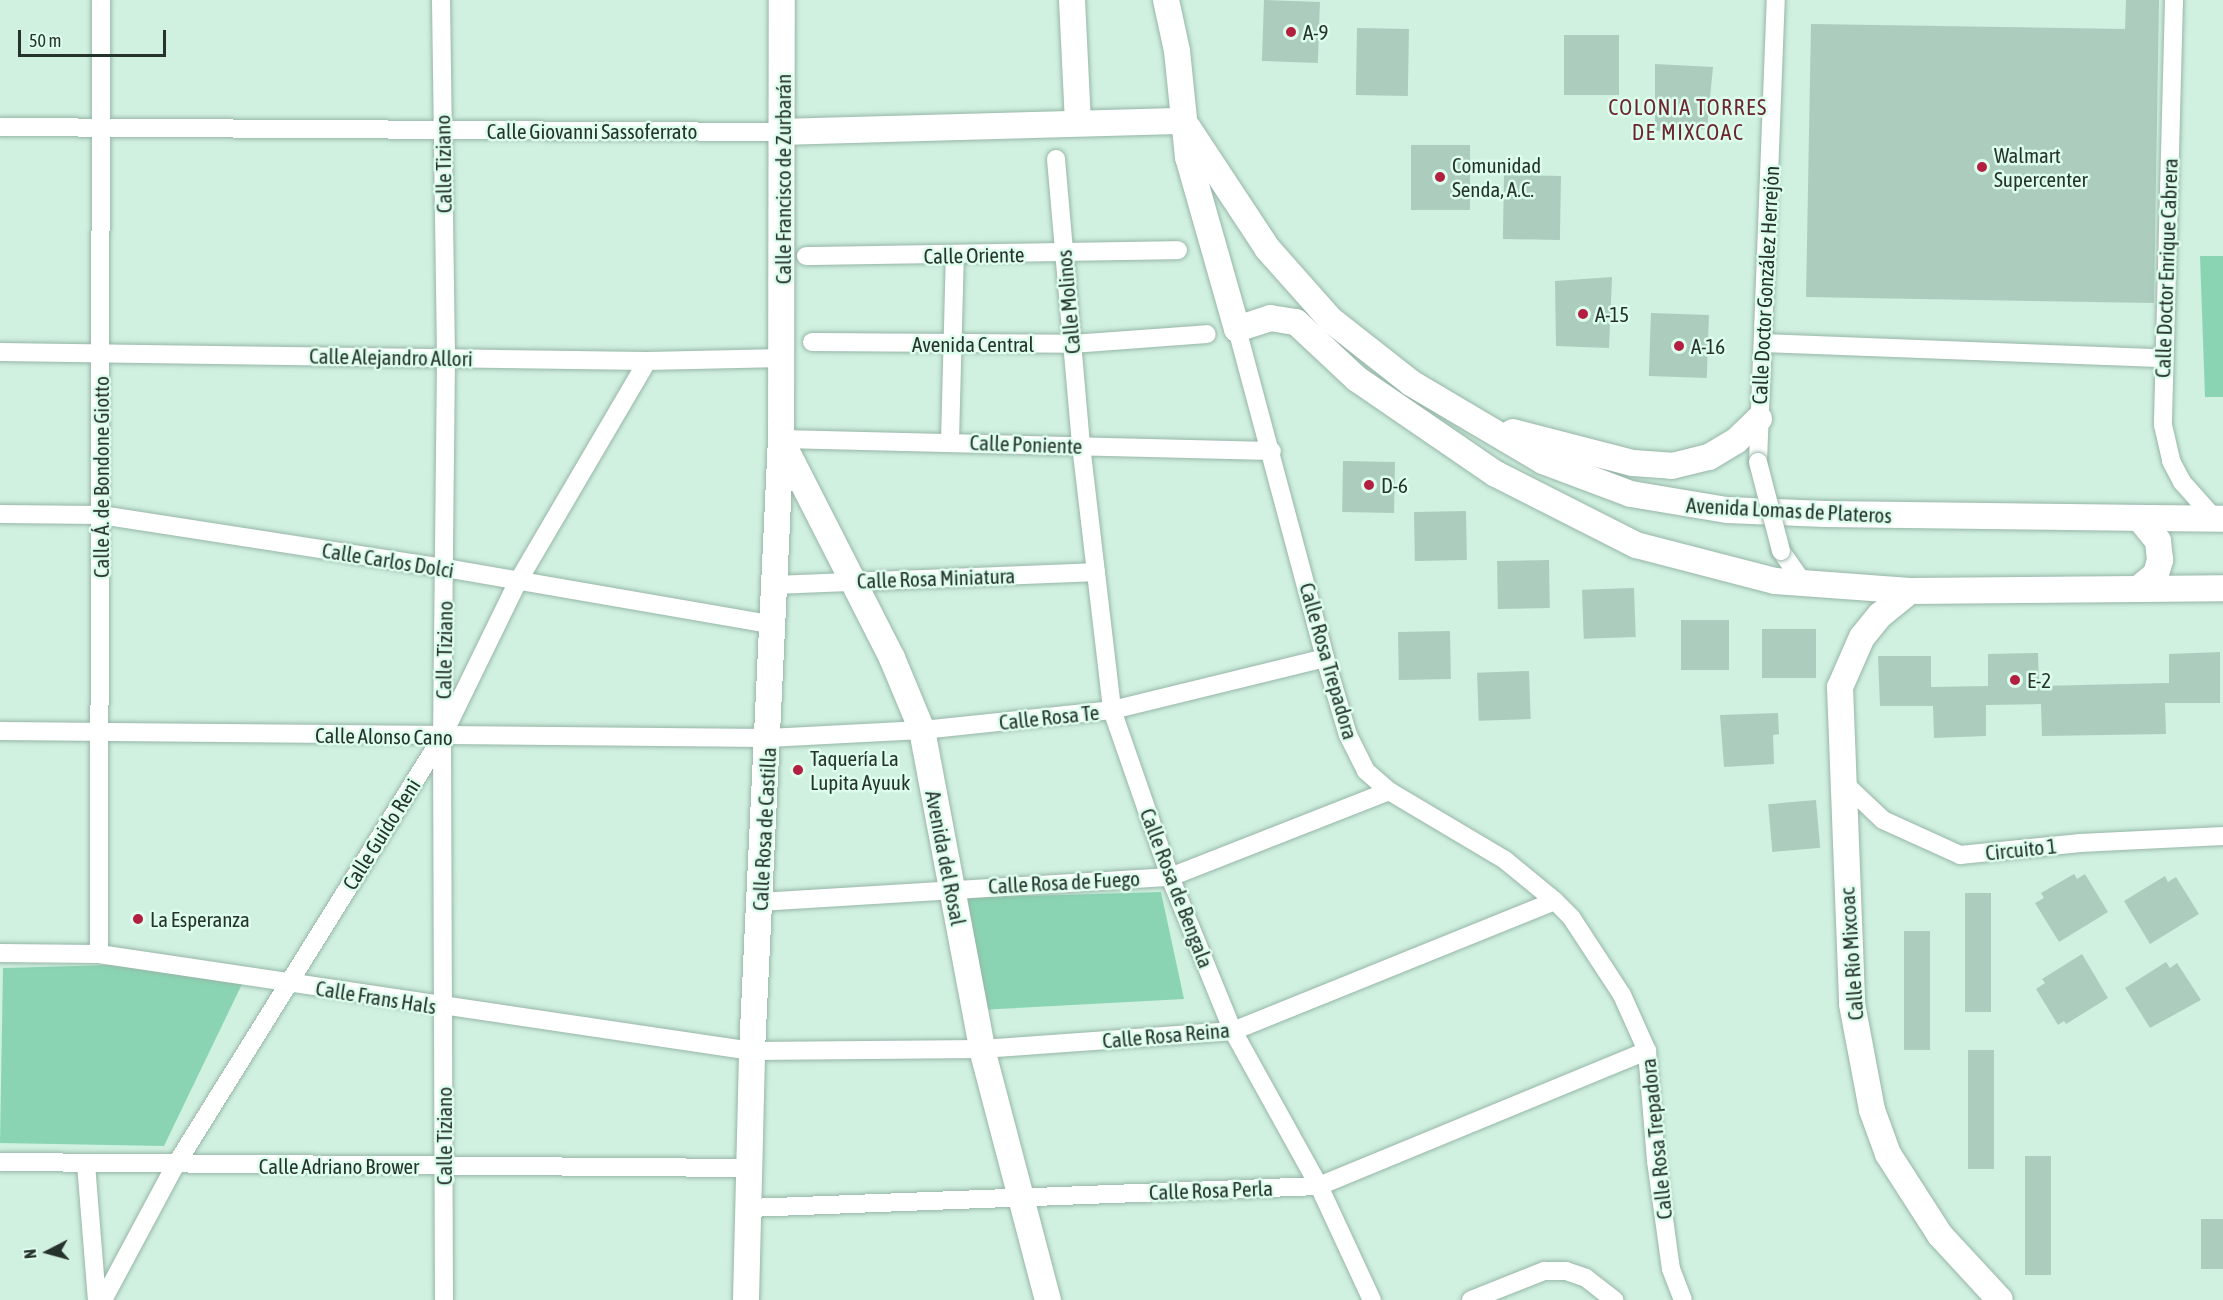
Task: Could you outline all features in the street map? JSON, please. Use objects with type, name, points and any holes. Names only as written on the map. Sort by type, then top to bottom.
[{"type":"street","name":"Calle Á. de Bondone Giotto","points":[[99,954],[101,0]]},
{"type":"street","name":"Calle Tiziano","points":[[441,0],[446,358],[446,568],[442,737],[446,1008],[444,1300]]},
{"type":"street","name":"Calle Francisco de Zurbarán","points":[[783,0],[783,358]]},
{"type":"street","points":[[1072,0],[1078,122]]},
{"type":"street","points":[[1166,0],[1177,51],[1183,120]]},
{"type":"street","points":[[1177,51],[1182,0]]},
{"type":"street","name":"Calle Doctor González Herrejón","points":[[1776,0],[1765,343],[1758,462],[1782,551],[1803,583]]},
{"type":"street","name":"Calle Doctor Enrique Cabrera","points":[[2175,0],[2163,358],[2163,425],[2171,461],[2194,498],[2219,519]]},
{"type":"street","name":"Calle Giovanni Sassoferrato","points":[[0,127],[783,132],[1183,120]]},
{"type":"street","name":"Calle Rosa Trepadora","points":[[1183,120],[1195,184],[1272,451],[1325,658],[1348,735],[1366,771],[1389,791],[1505,860],[1572,917],[1622,995],[1647,1051],[1656,1161],[1669,1258],[1683,1300]]},
{"type":"street","name":"Avenida Lomas de Plateros","points":[[1183,120],[1267,248],[1331,320],[1411,383],[1543,461],[1631,494],[1676,504],[1825,514],[2219,519]]},
{"type":"street","name":"Calle Molinos","points":[[1056,159],[1081,445]]},
{"type":"street","name":"Calle Oriente","points":[[806,256],[955,256],[1178,250]]},
{"type":"street","points":[[950,441],[955,256]]},
{"type":"street","points":[[1237,329],[1270,318],[1296,322],[1357,379],[1405,415],[1496,474],[1636,545],[1765,579],[1910,591],[2223,588]]},
{"type":"street","name":"Avenida Central","points":[[812,342],[953,345],[1072,344],[1207,334]]},
{"type":"street","points":[[1765,343],[2163,358]]},
{"type":"street","name":"Calle Alejandro Allori","points":[[0,352],[647,361],[783,358]]},
{"type":"street","name":"Calle Rosa de Castilla","points":[[746,1300],[752,1051],[777,585],[783,358]]},
{"type":"street","name":"Calle Guido Reni","points":[[102,1300],[175,1166],[442,737],[517,583],[647,361]]},
{"type":"street","points":[[1480,423],[1633,463],[1672,466],[1709,457],[1736,441],[1759,419]]},
{"type":"street","name":"Calle Poniente","points":[[781,439],[950,441],[1272,451]]},
{"type":"street","name":"Avenida del Rosal","points":[[781,439],[892,658],[922,730],[982,1049],[1048,1300]]},
{"type":"street","name":"Calle Rosa de Bengala","points":[[1081,445],[1112,710],[1170,877],[1233,1031],[1319,1186],[1372,1300]]},
{"type":"street","name":"Calle Carlos Dolci","points":[[0,514],[101,516],[446,568],[517,583],[774,625]]},
{"type":"street","points":[[2139,588],[2156,574],[2160,560],[2158,541],[2140,519]]},
{"type":"street","name":"Calle Rosa Miniatura","points":[[777,585],[1096,572]]},
{"type":"street","name":"Calle Río Mixcoac","points":[[1910,591],[1880,615],[1862,637],[1840,687],[1852,1004],[1872,1110],[1888,1154],[1940,1235],[2000,1300]]},
{"type":"street","name":"Calle Rosa Te","points":[[768,738],[922,730],[1112,710],[1325,658]]},
{"type":"street","name":"Calle Alonso Cano","points":[[0,731],[442,737],[768,738]]},
{"type":"street","name":"Circuito 1","points":[[1843,782],[1883,820],[1960,855],[2080,843],[2223,836]]},
{"type":"street","name":"Calle Rosa de Fuego","points":[[760,902],[950,888],[1170,877],[1389,791]]},
{"type":"street","name":"Calle Rosa Reina","points":[[752,1051],[982,1049],[1233,1031],[1555,902]]},
{"type":"street","name":"Calle Frans Hals","points":[[0,953],[99,954],[446,1008],[752,1051]]},
{"type":"street","name":"Calle Rosa Perla","points":[[749,1208],[1319,1186],[1647,1051]]},
{"type":"street","name":"Calle Adriano Brower","points":[[0,1162],[175,1166],[749,1168]]},
{"type":"street","points":[[86,1164],[97,1300]]},
{"type":"street","points":[[1471,1300],[1544,1271],[1566,1271],[1586,1278],[1614,1300]]},
{"type":"green space","points":[[2200,256],[2223,256],[2223,397],[2205,397]]},
{"type":"green space","points":[[1161,892],[1184,999],[979,1010],[958,898]]},
{"type":"green space","points":[[112,965],[244,980],[164,1146],[0,1143],[3,968]]},
{"type":"building","name":"A-9","points":[[1264,0],[1320,2],[1318,63],[1262,61]]},
{"type":"building","name":"Walmart Supercenter","points":[[2126,0],[2159,0],[2154,303],[1806,297],[1811,24],[2125,29]]},
{"type":"building","points":[[1357,28],[1409,29],[1408,96],[1356,95]]},
{"type":"building","points":[[1564,35],[1619,35],[1619,95],[1564,95]]},
{"type":"building","points":[[1655,64],[1713,67],[1707,129],[1655,131]]},
{"type":"building","name":"Comunidad Senda, A.C.","points":[[1411,145],[1470,145],[1470,210],[1411,210]]},
{"type":"building","points":[[1504,175],[1561,176],[1560,240],[1503,239]]},
{"type":"building","name":"A-15","points":[[1612,277],[1609,348],[1556,346],[1555,281]]},
{"type":"building","name":"A-16","points":[[1651,313],[1709,315],[1707,378],[1649,376]]},
{"type":"building","name":"D-6","points":[[1343,461],[1395,462],[1394,513],[1342,512]]},
{"type":"building","points":[[1466,511],[1467,560],[1415,561],[1414,512]]},
{"type":"building","points":[[1549,560],[1550,608],[1498,609],[1497,561]]},
{"type":"building","points":[[1634,588],[1636,637],[1584,639],[1582,590]]},
{"type":"building","points":[[1681,620],[1729,620],[1729,670],[1681,670]]},
{"type":"building","points":[[1762,629],[1816,629],[1816,678],[1762,678]]},
{"type":"building","points":[[1450,631],[1451,679],[1399,680],[1398,632]]},
{"type":"building","points":[[2220,652],[2220,703],[2165,703],[2166,734],[2042,736],[2041,704],[1986,705],[1986,736],[1934,738],[1933,706],[1880,706],[1878,656],[1931,656],[1931,687],[1988,686],[1988,654],[2038,653],[2039,686],[2169,683],[2169,654]]},
{"type":"building","points":[[1529,671],[1531,719],[1479,721],[1477,673]]},
{"type":"building","points":[[1778,713],[1779,734],[1773,735],[1774,764],[1724,767],[1720,715]]},
{"type":"building","points":[[1816,800],[1820,848],[1772,852],[1768,804]]},
{"type":"building","points":[[2074,874],[2077,879],[2085,874],[2108,912],[2059,942],[2035,903],[2044,898],[2041,893]]},
{"type":"building","points":[[2165,876],[2168,882],[2176,877],[2199,914],[2150,944],[2124,901]]},
{"type":"building","points":[[1965,893],[1991,893],[1991,1012],[1965,1012]]},
{"type":"building","points":[[1904,931],[1930,931],[1930,1050],[1904,1050]]},
{"type":"building","points":[[2082,954],[2108,998],[2066,1024],[2064,1021],[2058,1025],[2036,989],[2045,983],[2042,979]]},
{"type":"building","points":[[2166,962],[2170,968],[2177,963],[2201,1000],[2150,1028],[2125,988]]},
{"type":"building","points":[[1968,1050],[1994,1050],[1994,1169],[1968,1169]]},
{"type":"building","points":[[2025,1156],[2051,1156],[2051,1275],[2025,1275]]},
{"type":"building","points":[[2201,1219],[2223,1219],[2223,1269],[2201,1269]]},
{"type":"place","name":"A-9","points":[[1291,32]]},
{"type":"place","name":"Walmart Supercenter","points":[[1982,167]]},
{"type":"place","name":"Comunidad Senda, A.C.","points":[[1440,177]]},
{"type":"place","name":"A-15","points":[[1583,314]]},
{"type":"place","name":"A-16","points":[[1679,346]]},
{"type":"place","name":"D-6","points":[[1369,485]]},
{"type":"place","name":"E-2","points":[[2015,680]]},
{"type":"place","name":"Taquería La Lupita Ayuuk","points":[[798,770]]},
{"type":"place","name":"La Esperanza","points":[[138,919]]},
{"type":"district","name":"COLONIA TORRES DE MIXCOAC","points":[[1688,120]]}]
